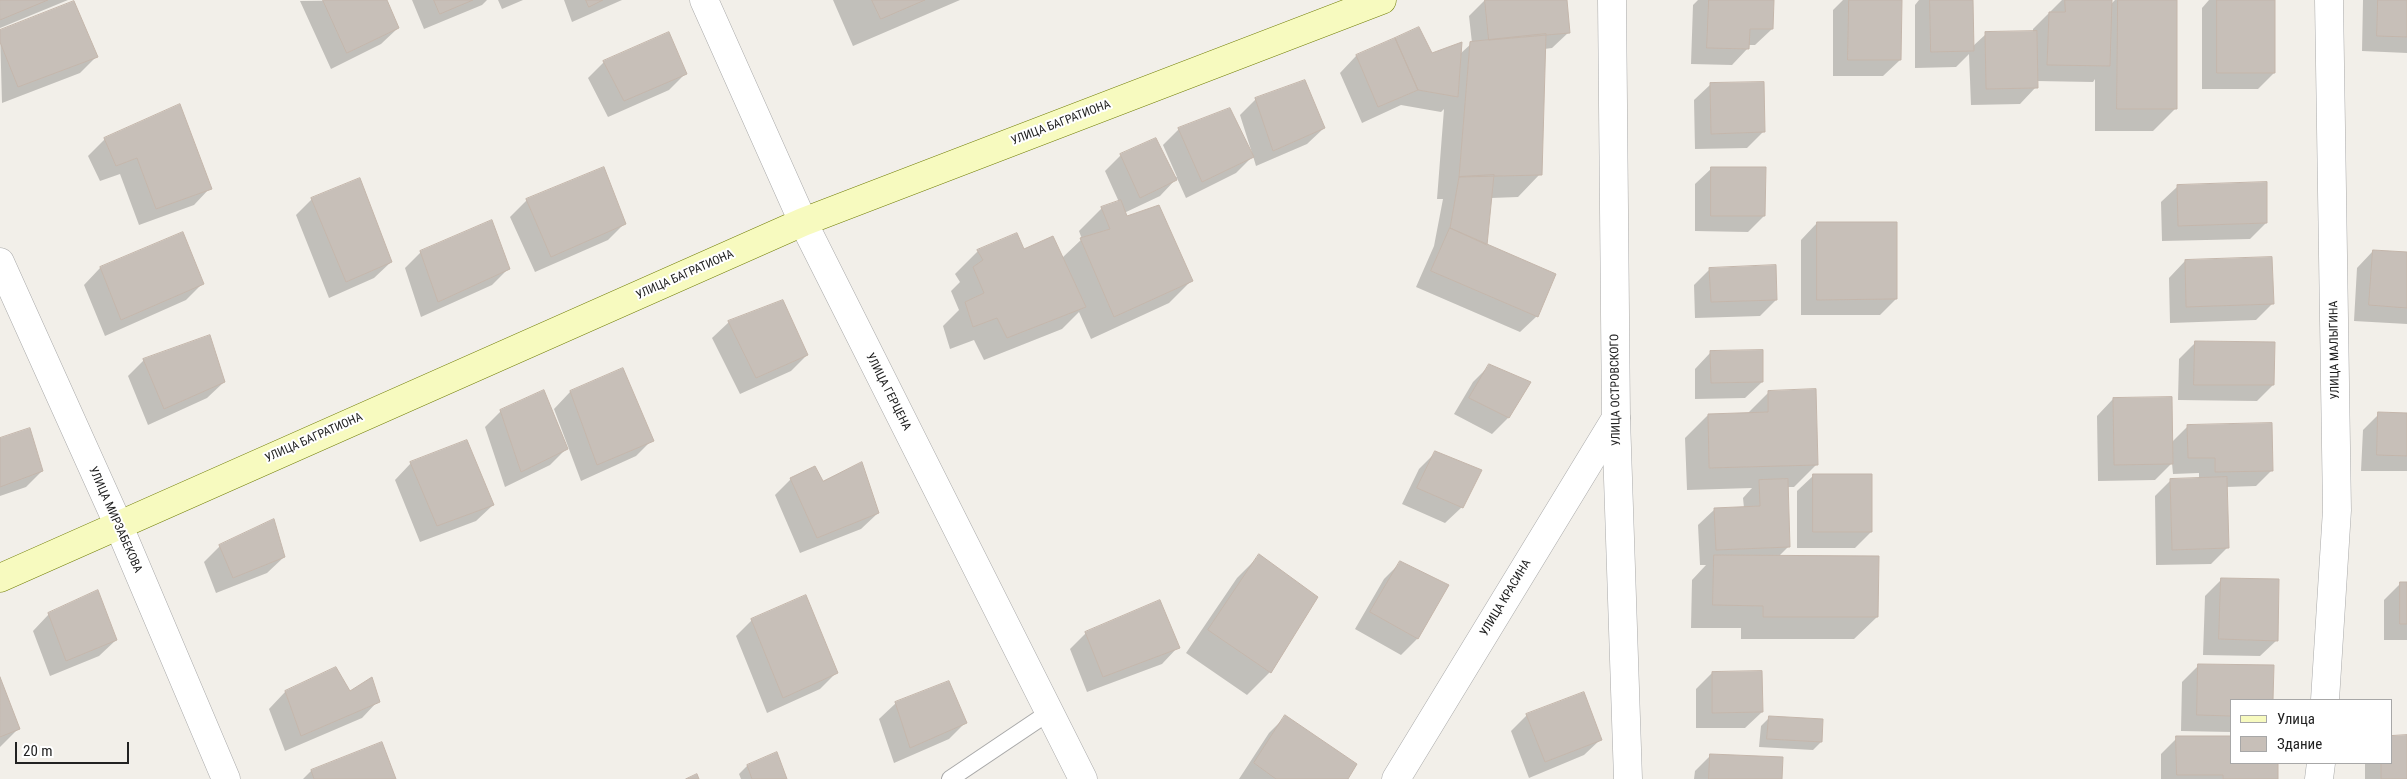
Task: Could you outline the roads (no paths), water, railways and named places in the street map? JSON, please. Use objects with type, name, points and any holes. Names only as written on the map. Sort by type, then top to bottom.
[{"type":"main road","name":"УЛИЦА БАГРАТИОНА","points":[[0,578],[118,524],[804,222],[1382,0]]},
{"type":"street","name":"УЛИЦА ГЕРЦЕНА","points":[[704,0],[804,222],[1048,713],[1083,779]]},
{"type":"street","name":"УЛИЦА ОСТРОВСКОГО","points":[[1612,0],[1616,418],[1628,779]]},
{"type":"street","name":"УЛИЦА МАЛЫГИНА","points":[[2325,699],[2337,510],[2329,0]]},
{"type":"street","name":"УЛИЦА МИРЗАБЕКОВА","points":[[0,262],[118,524],[226,779]]},
{"type":"street","name":"УЛИЦА КРАСИНА","points":[[1396,779],[1616,418]]},
{"type":"street","points":[[2319,779],[2320,764]]},
{"type":"lane","points":[[950,779],[1048,713]]}]
